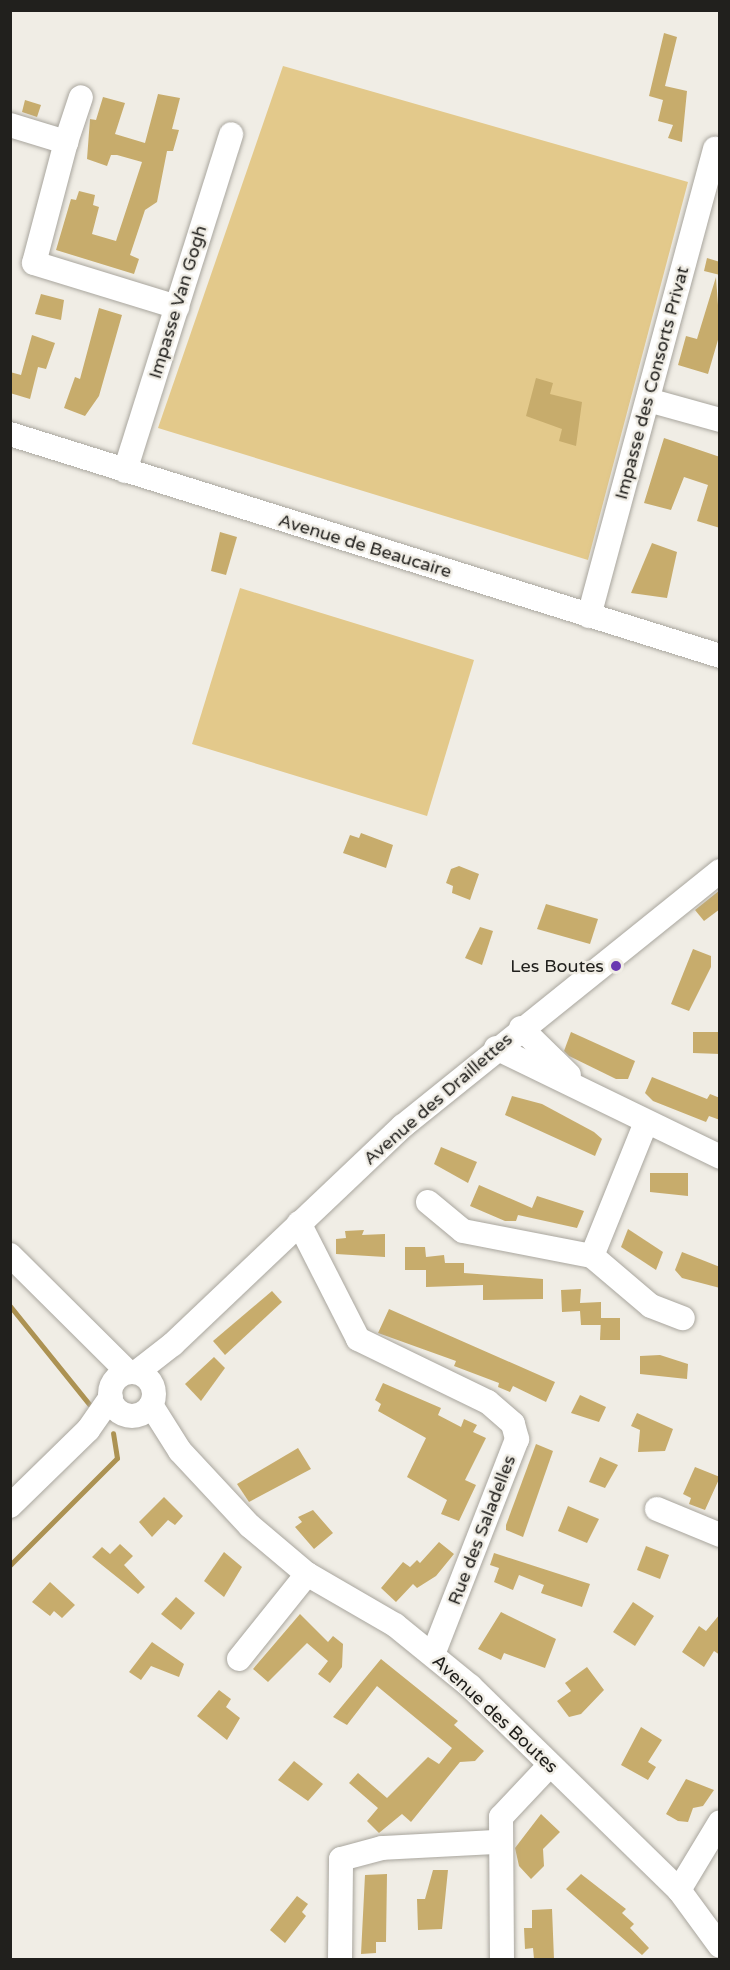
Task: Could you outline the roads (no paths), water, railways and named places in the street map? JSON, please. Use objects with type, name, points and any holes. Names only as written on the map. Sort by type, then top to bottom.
[{"type":"street","points":[[81,97],[66,142],[34,263],[177,307]]},
{"type":"street","points":[[10,125],[66,142]]},
{"type":"street","name":"Impasse Van Gogh","points":[[125,471],[231,134]]},
{"type":"street","name":"Impasse des Consorts Privat","points":[[590,616],[715,149]]},
{"type":"street","points":[[648,400],[720,420]]},
{"type":"street","name":"Avenue de Beaucaire","points":[[10,434],[720,656]]},
{"type":"street","name":"Avenue des Draillettes","points":[[10,1506],[88,1430],[132,1392],[173,1344],[299,1223],[496,1048],[720,871]]},
{"type":"street","points":[[553,1061],[549,1029],[567,992]]},
{"type":"street","points":[[521,1028],[553,1061],[601,1102]]},
{"type":"street","points":[[496,1048],[645,1125],[720,1157]]},
{"type":"street","points":[[592,1256],[645,1125]]},
{"type":"street","points":[[428,1202],[463,1231],[592,1256],[651,1306],[683,1318]]},
{"type":"street","name":"Rue des Saladelles","points":[[299,1223],[358,1340],[488,1402],[513,1424],[517,1439],[433,1654]]},
{"type":"street","points":[[10,1255],[106,1354],[132,1392]]},
{"type":"street","name":"Avenue des Boutes","points":[[132,1392],[209,1486],[307,1574],[433,1654],[679,1890],[720,1946]]},
{"type":"street","points":[[657,1509],[720,1535]]},
{"type":"street","points":[[239,1659],[307,1574]]},
{"type":"street","points":[[502,1959],[497,1842],[508,1804],[550,1765]]},
{"type":"street","points":[[679,1890],[720,1822]]},
{"type":"street","points":[[340,1959],[340,1859],[382,1848],[497,1842]]},
{"type":"waterway","points":[[10,1306],[89,1404]]},
{"type":"waterway","points":[[10,1565],[117,1458],[113,1433]]},
{"type":"place","name":"Les Boutes","points":[[616,966]]}]
